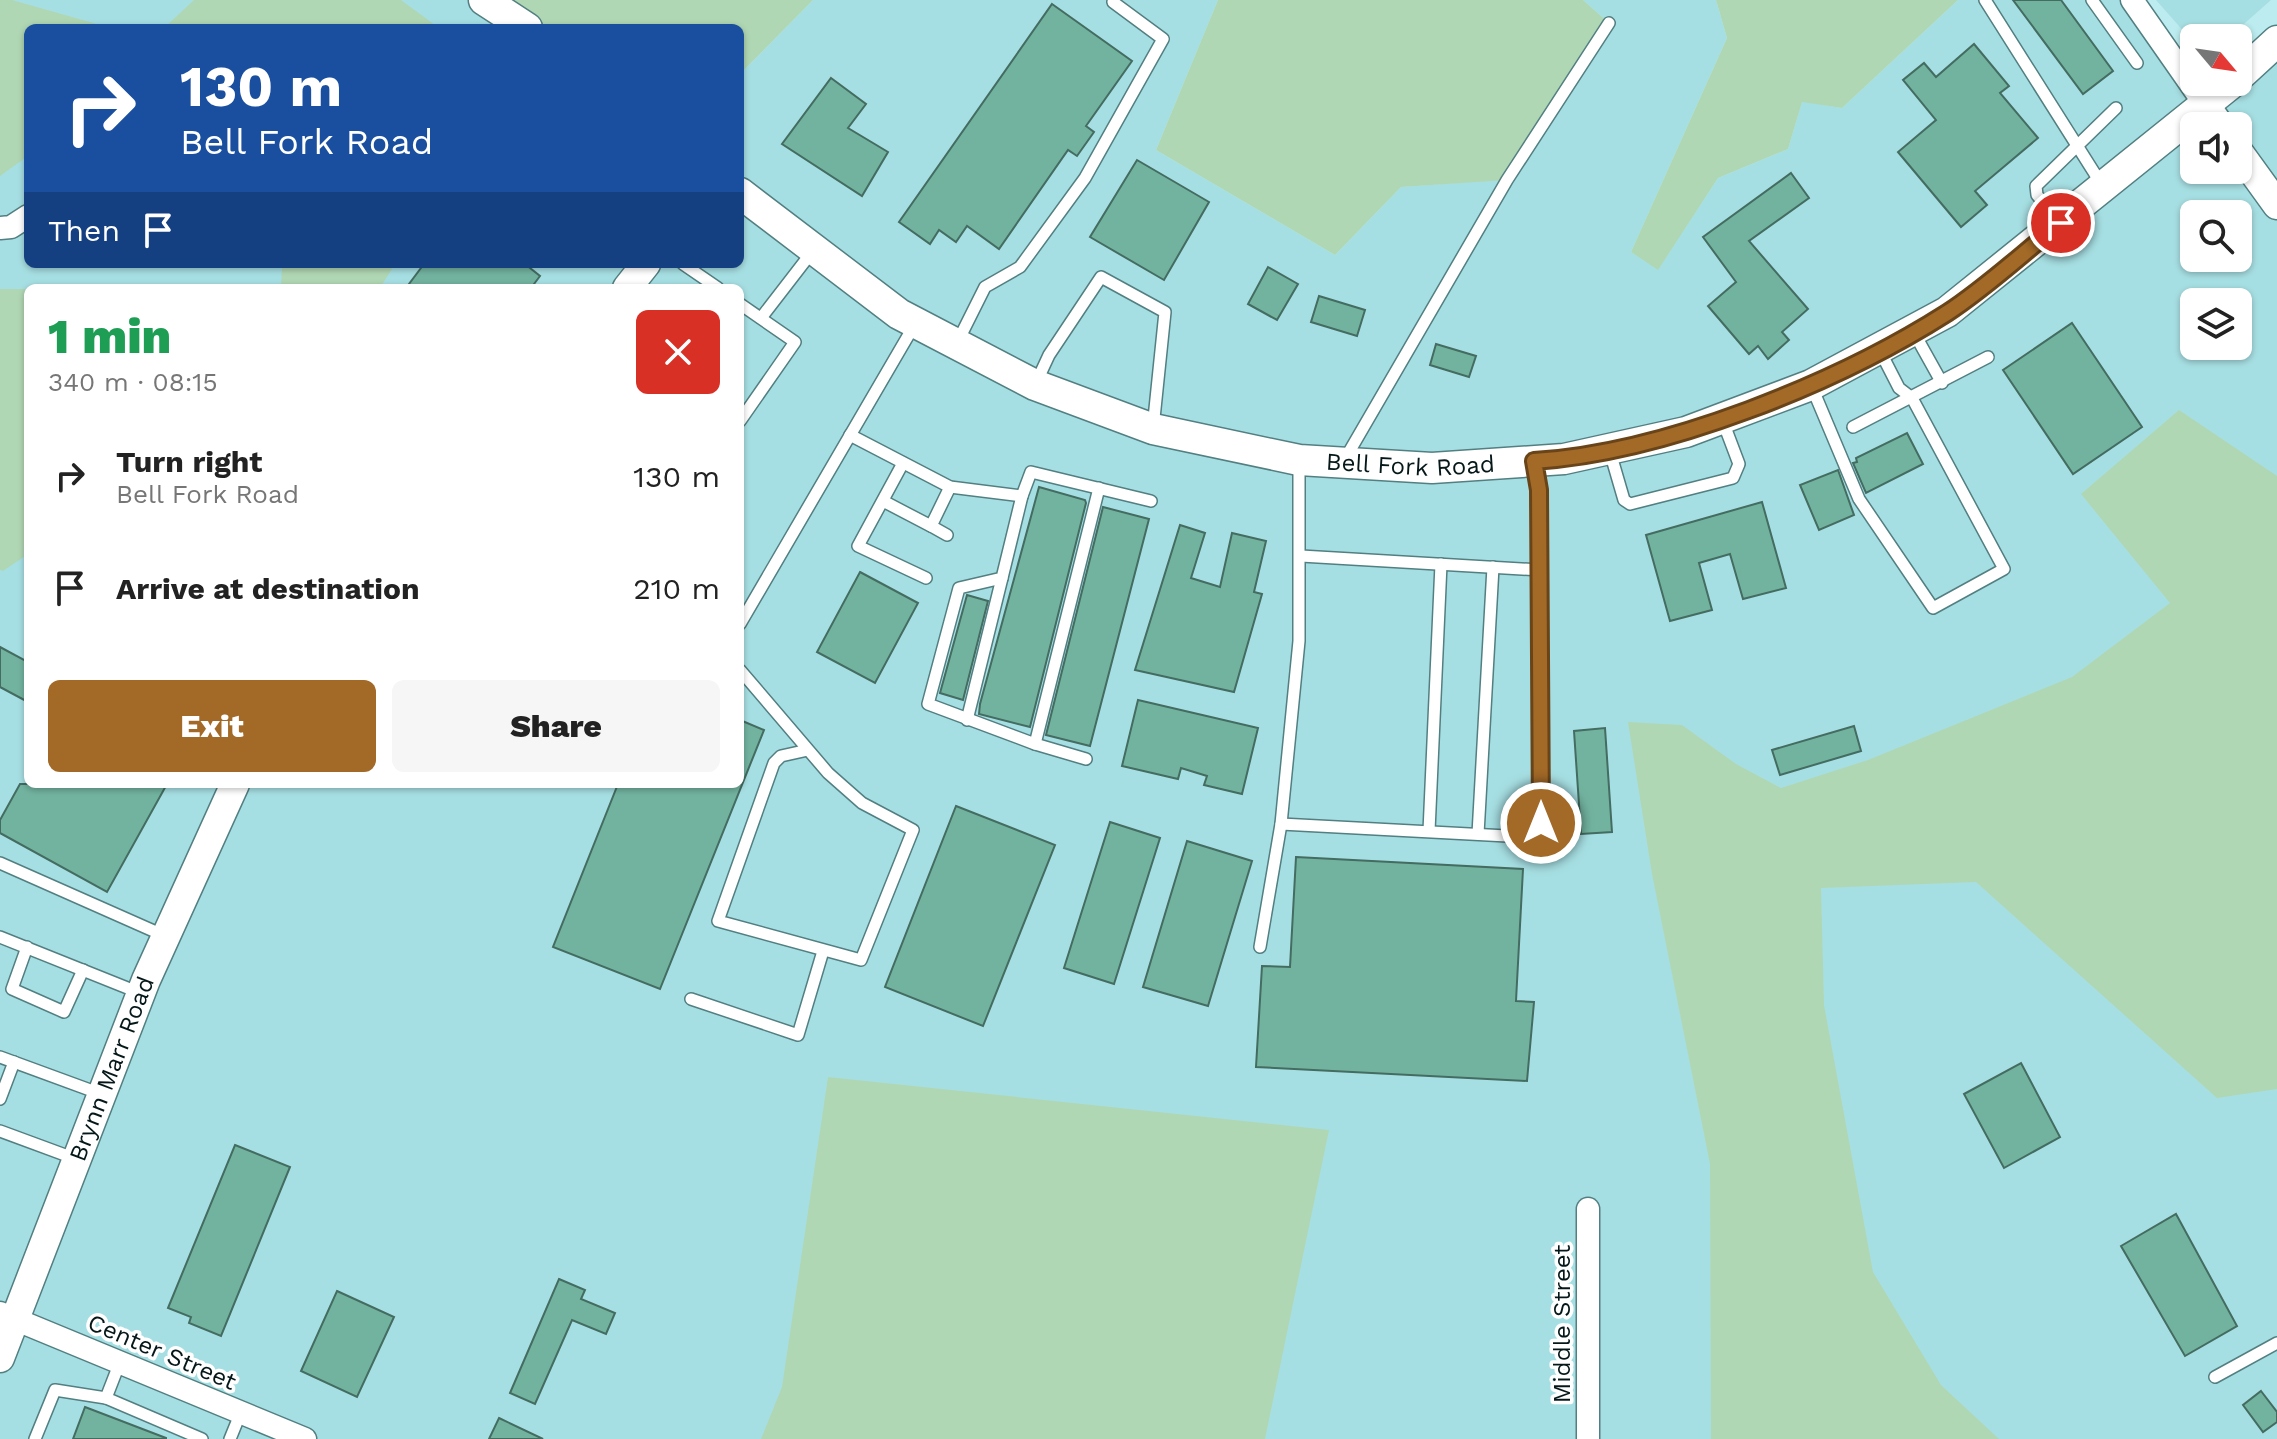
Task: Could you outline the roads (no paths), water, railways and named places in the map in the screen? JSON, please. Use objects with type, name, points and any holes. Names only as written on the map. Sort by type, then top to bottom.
[{"type":"main road","points":[[484,0],[521,24]]},
{"type":"main road","points":[[2252,64],[2277,41]]},
{"type":"main road","name":"Bell Fork Road","points":[[744,196],[915,323],[1035,385],[1153,429],[1299,460],[1432,468],[1564,459],[1686,432],[1811,385],[1947,312],[2105,188],[2180,138]]},
{"type":"street","points":[[2132,0],[2210,112]]},
{"type":"street","points":[[2252,170],[2277,205]]},
{"type":"street","points":[[0,228],[24,218]]},
{"type":"street","points":[[630,284],[643,268]]},
{"type":"street","name":"Brynn Marr Road","points":[[0,1358],[8,1316],[77,1159],[141,993],[233,788]]},
{"type":"street","name":"Middle Street","points":[[1588,1209],[1588,1439]]},
{"type":"street","name":"Center Street","points":[[8,1316],[305,1439]]},
{"type":"lane","points":[[1985,0],[2105,188]]},
{"type":"lane","points":[[2092,0],[2137,63]]},
{"type":"lane","points":[[955,345],[985,287],[1020,267],[1085,178],[1163,39],[1113,2]]},
{"type":"lane","points":[[1343,462],[1507,180],[1609,23]]},
{"type":"lane","points":[[2061,223],[2037,195],[2036,186],[2116,108]]},
{"type":"lane","points":[[761,318],[814,249]]},
{"type":"lane","points":[[689,268],[712,284]]},
{"type":"lane","points":[[1035,385],[1049,355],[1101,277],[1165,312],[1153,429]]},
{"type":"lane","points":[[744,307],[795,342],[744,415]]},
{"type":"lane","points":[[744,617],[915,323]]},
{"type":"lane","points":[[1913,330],[1942,383]]},
{"type":"lane","points":[[1811,385],[1859,499],[1933,608],[2004,569],[1912,398],[1899,388],[1879,349]]},
{"type":"lane","points":[[1853,427],[1988,357]]},
{"type":"lane","points":[[1609,449],[1624,500],[1630,504],[1733,478],[1739,464],[1722,418]]},
{"type":"lane","points":[[850,435],[950,487],[1022,496]]},
{"type":"lane","points":[[1260,947],[1281,824],[1299,641],[1299,460]]},
{"type":"lane","points":[[1281,824],[1526,837],[1534,834],[1541,823],[1539,490],[1534,461]]},
{"type":"lane","points":[[903,463],[858,546],[926,578]]},
{"type":"lane","points":[[967,720],[1022,496],[1031,472],[1151,501]]},
{"type":"lane","points":[[931,526],[950,487]]},
{"type":"lane","points":[[1035,744],[1099,488]]},
{"type":"lane","points":[[883,501],[947,535]]},
{"type":"lane","points":[[1301,556],[1540,570]]},
{"type":"lane","points":[[1429,831],[1441,564]]},
{"type":"lane","points":[[1478,834],[1493,567]]},
{"type":"lane","points":[[1002,578],[959,588],[928,704],[1035,744],[1086,759]]},
{"type":"lane","points":[[744,675],[808,750],[862,803],[913,830],[861,960],[718,921],[774,763],[781,756],[808,750]]},
{"type":"lane","points":[[0,863],[166,936]]},
{"type":"lane","points":[[0,937],[141,993]]},
{"type":"lane","points":[[27,947],[12,989],[64,1012],[83,970]]},
{"type":"lane","points":[[691,999],[798,1035],[823,951]]},
{"type":"lane","points":[[0,1057],[102,1094]]},
{"type":"lane","points":[[0,1099],[14,1062]]},
{"type":"lane","points":[[0,1131],[77,1159]]},
{"type":"lane","points":[[2215,1377],[2277,1343]]},
{"type":"lane","points":[[106,1398],[120,1362]]},
{"type":"lane","points":[[35,1439],[55,1390],[106,1398],[179,1434],[202,1439]]},
{"type":"lane","points":[[230,1439],[241,1412]]}]
